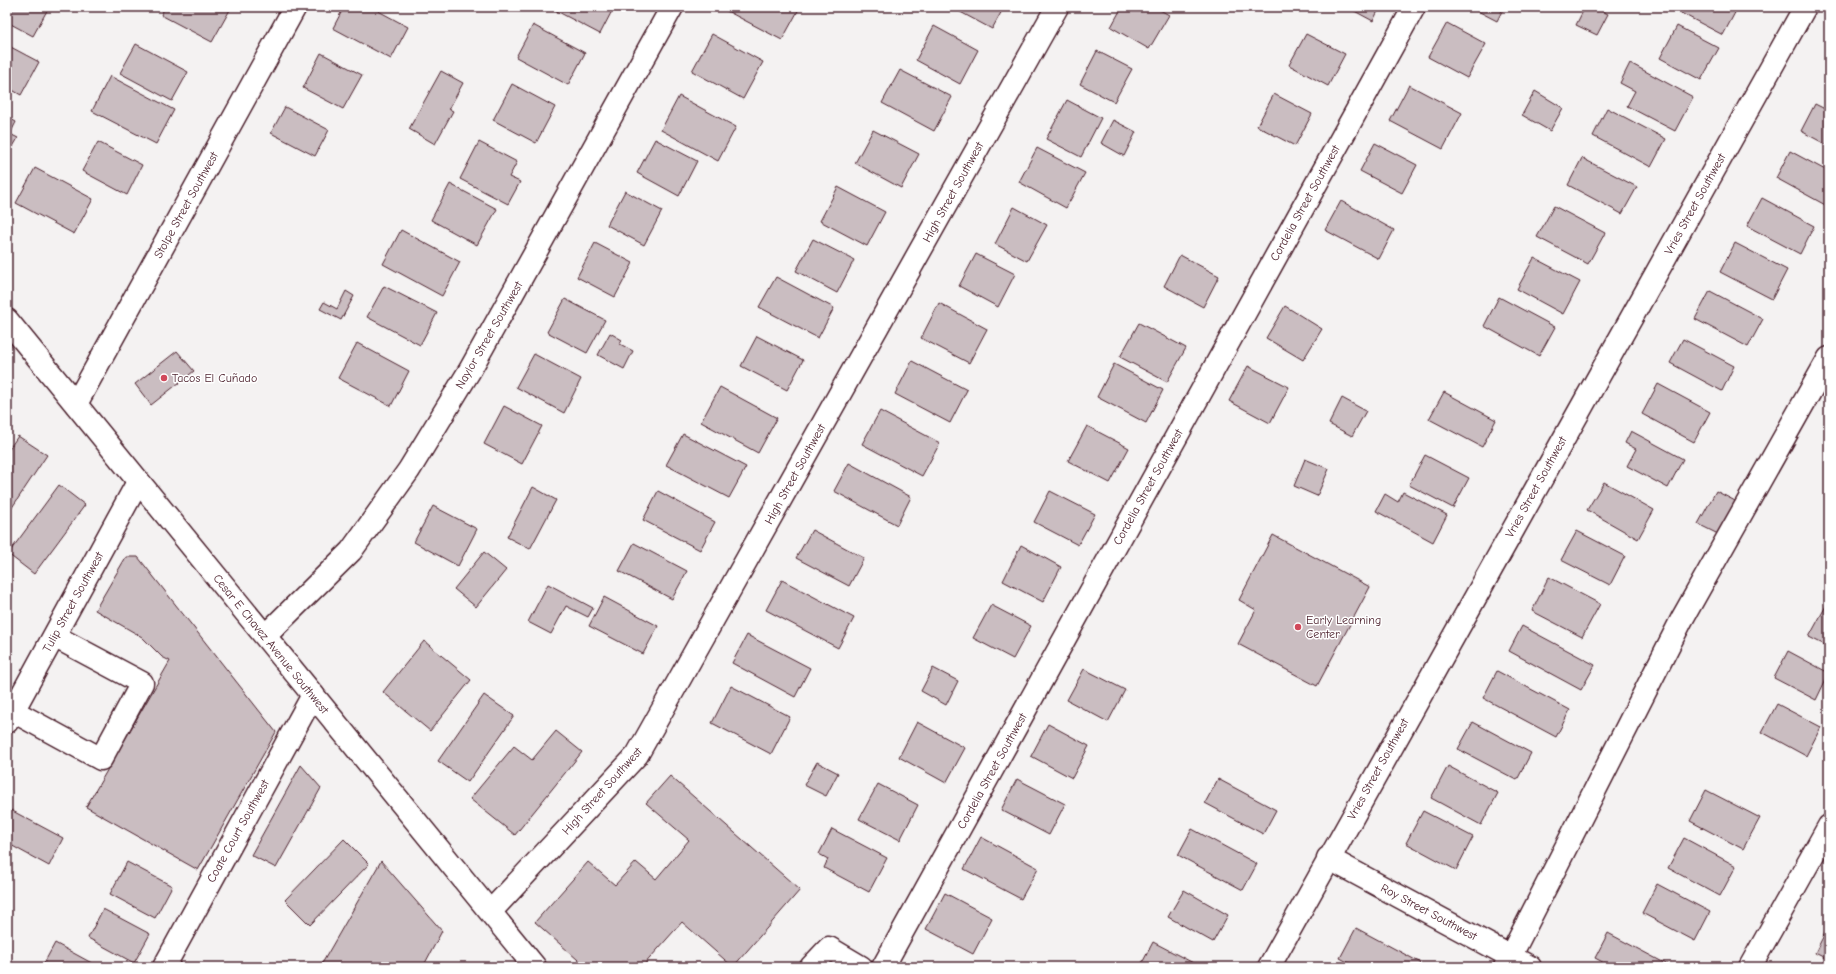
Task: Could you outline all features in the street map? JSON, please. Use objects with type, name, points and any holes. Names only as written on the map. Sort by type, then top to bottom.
[{"type":"street","name":"Stolpe Street Southwest","points":[[76,404],[295,7]]},
{"type":"street","name":"Naylor Street Southwest","points":[[266,635],[351,551],[409,470],[470,370],[672,7]]},
{"type":"street","name":"High Street Southwest","points":[[491,911],[637,755],[1057,7]]},
{"type":"street","name":"Cordelia Street Southwest","points":[[883,967],[1414,7]]},
{"type":"street","name":"Vries Street Southwest","points":[[1269,967],[1328,858],[1805,7]]},
{"type":"street","name":"Cesar E Chavez Avenue Southwest","points":[[7,320],[138,482],[266,635],[313,695],[491,911],[535,967]]},
{"type":"street","points":[[1508,962],[1682,619],[1829,358]]},
{"type":"street","name":"Tulip Street Southwest","points":[[10,716],[138,482]]},
{"type":"street","points":[[10,716],[101,759],[105,752],[142,683],[54,636]]},
{"type":"street","name":"Coate Court Southwest","points":[[164,967],[313,695]]},
{"type":"street","points":[[1750,967],[1829,826]]},
{"type":"street","name":"Roy Street Southwest","points":[[1328,858],[1508,962],[1530,967]]},
{"type":"street","points":[[811,967],[829,948],[861,967]]},
{"type":"building","points":[[7,7],[49,7],[33,36],[7,22]]},
{"type":"building","points":[[165,7],[231,8],[212,42],[161,15]]},
{"type":"building","points":[[344,7],[371,7],[408,27],[391,59],[333,28]]},
{"type":"building","points":[[549,7],[614,7],[600,34]]},
{"type":"building","points":[[726,7],[794,7],[799,9],[782,40],[725,10]]},
{"type":"building","points":[[951,7],[1004,7],[992,29]]},
{"type":"building","points":[[1122,7],[1155,7],[1169,15],[1149,49],[1111,27]]},
{"type":"building","points":[[1347,7],[1380,7],[1373,21]]},
{"type":"building","points":[[1470,7],[1504,7],[1497,21]]},
{"type":"building","points":[[1585,7],[1594,7],[1608,14],[1597,35],[1576,25]]},
{"type":"building","points":[[1684,7],[1738,7],[1723,35],[1681,13]]},
{"type":"building","points":[[1447,23],[1486,44],[1467,78],[1428,57]]},
{"type":"building","points":[[533,25],[585,53],[568,85],[516,57]]},
{"type":"building","points":[[934,26],[978,50],[960,84],[916,60]]},
{"type":"building","points":[[1677,26],[1719,48],[1701,80],[1660,58]]},
{"type":"building","points":[[712,34],[763,62],[743,99],[692,71]]},
{"type":"building","points":[[1306,34],[1345,54],[1328,86],[1289,65]]},
{"type":"building","points":[[136,44],[188,72],[172,101],[120,73]]},
{"type":"building","points":[[7,45],[39,62],[21,95],[7,87]]},
{"type":"building","points":[[1097,51],[1132,69],[1114,102],[1080,84]]},
{"type":"building","points":[[321,53],[362,75],[343,109],[303,88]]},
{"type":"building","points":[[1630,63],[1693,97],[1675,131],[1627,106],[1635,91],[1620,83]]},
{"type":"building","points":[[900,70],[952,97],[934,131],[882,103]]},
{"type":"building","points":[[441,71],[463,83],[449,109],[453,111],[435,144],[409,129]]},
{"type":"building","points":[[110,76],[174,110],[156,144],[92,111]]},
{"type":"building","points":[[512,84],[555,107],[536,143],[493,120]]},
{"type":"building","points":[[1409,85],[1462,113],[1443,149],[1390,121]]},
{"type":"building","points":[[1535,91],[1563,108],[1550,131],[1522,115]]},
{"type":"building","points":[[1274,94],[1312,114],[1295,146],[1257,126]]},
{"type":"building","points":[[679,96],[736,127],[718,161],[661,130]]},
{"type":"building","points":[[1067,100],[1101,118],[1081,157],[1046,139]]},
{"type":"building","points":[[1815,104],[1829,111],[1829,146],[1801,131]]},
{"type":"building","points":[[285,107],[329,130],[315,156],[271,133]]},
{"type":"building","points":[[1607,108],[1666,139],[1651,167],[1593,136]]},
{"type":"building","points":[[7,117],[16,122],[10,134],[18,138],[7,157]]},
{"type":"building","points":[[1113,120],[1136,132],[1124,156],[1101,143]]},
{"type":"building","points":[[873,130],[919,154],[901,188],[855,163]]},
{"type":"building","points":[[655,139],[697,161],[679,196],[637,173]]},
{"type":"building","points":[[98,142],[142,165],[127,195],[82,171]]},
{"type":"building","points":[[479,142],[517,162],[509,177],[520,182],[508,204],[460,179]]},
{"type":"building","points":[[1375,143],[1417,165],[1402,193],[1360,171]]},
{"type":"building","points":[[1037,148],[1085,173],[1066,208],[1019,182]]},
{"type":"building","points":[[1790,151],[1829,172],[1829,207],[1776,178]]},
{"type":"building","points":[[1582,158],[1637,187],[1622,214],[1568,185]]},
{"type":"building","points":[[35,168],[93,199],[74,234],[16,203]]},
{"type":"building","points":[[450,184],[497,209],[477,245],[431,220]]},
{"type":"building","points":[[838,187],[885,212],[867,246],[820,221]]},
{"type":"building","points":[[625,191],[662,211],[644,245],[607,225]]},
{"type":"building","points":[[1762,198],[1814,226],[1800,254],[1747,226]]},
{"type":"building","points":[[1341,201],[1394,230],[1379,259],[1325,230]]},
{"type":"building","points":[[1554,206],[1605,233],[1588,264],[1537,237]]},
{"type":"building","points":[[1014,207],[1047,225],[1027,261],[995,244]]},
{"type":"building","points":[[401,230],[460,262],[442,296],[383,264]]},
{"type":"building","points":[[813,239],[854,260],[837,293],[796,271]]},
{"type":"building","points":[[595,243],[633,263],[615,297],[577,277]]},
{"type":"building","points":[[1735,243],[1787,270],[1772,299],[1720,272]]},
{"type":"building","points":[[976,254],[1015,274],[998,307],[959,286]]},
{"type":"building","points":[[1180,255],[1219,276],[1203,307],[1164,286]]},
{"type":"building","points":[[1534,258],[1580,282],[1563,314],[1517,289]]},
{"type":"building","points":[[776,277],[834,308],[818,338],[759,307]]},
{"type":"building","points":[[384,286],[437,313],[420,345],[367,317]]},
{"type":"building","points":[[346,291],[354,296],[341,320],[320,309],[324,302],[337,309]]},
{"type":"building","points":[[1710,291],[1763,319],[1748,347],[1695,319]]},
{"type":"building","points":[[1499,297],[1555,327],[1539,356],[1484,326]]},
{"type":"building","points":[[565,299],[605,320],[587,353],[547,332]]},
{"type":"building","points":[[939,303],[987,329],[969,363],[921,338]]},
{"type":"building","points":[[1285,306],[1322,329],[1303,360],[1266,338]]},
{"type":"building","points":[[1139,323],[1186,348],[1167,382],[1120,357]]},
{"type":"building","points":[[610,333],[622,340],[620,344],[633,351],[624,369],[598,355]]},
{"type":"building","points":[[757,336],[803,360],[787,390],[741,366]]},
{"type":"building","points":[[1683,339],[1734,366],[1722,391],[1670,363]]},
{"type":"building","points":[[357,343],[409,371],[391,406],[338,378]]},
{"type":"building","name":"Tacos El Cuñado","points":[[177,351],[194,371],[151,405],[135,384]]},
{"type":"building","points":[[534,354],[581,379],[564,413],[516,387]]},
{"type":"building","points":[[912,361],[967,390],[950,423],[895,394]]},
{"type":"building","points":[[1114,364],[1163,390],[1146,423],[1097,397]]},
{"type":"building","points":[[1248,366],[1289,387],[1270,423],[1229,401]]},
{"type":"building","points":[[1658,384],[1710,412],[1694,442],[1642,414]]},
{"type":"building","points":[[720,387],[777,418],[758,453],[701,422]]},
{"type":"building","points":[[1444,392],[1496,420],[1482,447],[1429,419]]},
{"type":"building","points":[[1342,398],[1366,411],[1352,436],[1329,424]]},
{"type":"building","points":[[504,406],[542,426],[522,464],[484,444]]},
{"type":"building","points":[[880,411],[940,443],[922,476],[862,444]]},
{"type":"building","points":[[1087,426],[1129,448],[1110,483],[1068,461]]},
{"type":"building","points":[[1631,431],[1683,459],[1668,488],[1627,466],[1636,449],[1625,443]]},
{"type":"building","points":[[683,434],[746,467],[729,498],[666,465]]},
{"type":"building","points":[[18,436],[47,455],[7,515],[7,452]]},
{"type":"building","points":[[1425,455],[1469,478],[1453,508],[1409,485]]},
{"type":"building","points":[[1305,459],[1329,469],[1317,496],[1294,486]]},
{"type":"building","points":[[849,463],[911,497],[897,525],[834,491]]},
{"type":"building","points":[[1604,482],[1654,510],[1638,539],[1587,510]]},
{"type":"building","points":[[59,485],[85,505],[34,574],[8,554]]},
{"type":"building","points":[[533,487],[556,500],[530,549],[507,537]]},
{"type":"building","points":[[658,491],[715,522],[700,550],[643,520]]},
{"type":"building","points":[[1050,491],[1095,514],[1078,545],[1034,522]]},
{"type":"building","points":[[1716,491],[1741,504],[1724,537],[1698,524]]},
{"type":"building","points":[[1403,492],[1447,515],[1433,542],[1376,511],[1385,494],[1398,502]]},
{"type":"building","points":[[433,506],[477,529],[458,566],[414,542]]},
{"type":"building","points":[[812,530],[864,558],[849,586],[796,558]]},
{"type":"building","points":[[1577,531],[1625,556],[1610,585],[1561,560]]},
{"type":"building","name":"Early Learning Center","points":[[1273,535],[1370,587],[1317,686],[1238,644],[1256,610],[1239,600]]},
{"type":"building","points":[[634,543],[687,571],[672,599],[619,571]]},
{"type":"building","points":[[1021,545],[1061,567],[1043,602],[1003,581]]},
{"type":"building","points":[[484,552],[506,570],[476,607],[454,589]]},
{"type":"building","points":[[126,557],[138,557],[276,732],[198,870],[86,807],[170,661],[162,657],[142,637],[95,610]]},
{"type":"building","points":[[1549,577],[1600,604],[1582,637],[1532,611]]},
{"type":"building","points":[[782,580],[854,618],[838,648],[766,610]]},
{"type":"building","points":[[548,584],[593,608],[588,617],[566,606],[551,634],[528,622]]},
{"type":"building","points":[[604,597],[658,626],[643,654],[589,626]]},
{"type":"building","points":[[1827,604],[1829,606],[1829,647],[1809,637]]},
{"type":"building","points":[[991,605],[1031,626],[1013,659],[973,638]]},
{"type":"building","points":[[1522,626],[1595,665],[1581,690],[1509,651]]},
{"type":"building","points":[[747,635],[810,668],[795,697],[732,663]]},
{"type":"building","points":[[424,641],[471,680],[430,731],[383,692]]},
{"type":"building","points":[[1788,651],[1829,673],[1816,700],[1774,678]]},
{"type":"building","points":[[933,668],[958,681],[946,705],[921,691]]},
{"type":"building","points":[[1084,669],[1125,690],[1108,722],[1067,700]]},
{"type":"building","points":[[1497,671],[1570,710],[1556,737],[1483,698]]},
{"type":"building","points":[[731,686],[790,717],[771,754],[712,723]]},
{"type":"building","points":[[484,695],[514,716],[468,782],[438,761]]},
{"type":"building","points":[[1777,704],[1821,727],[1806,756],[1762,732]]},
{"type":"building","points":[[917,722],[965,748],[946,783],[899,757]]},
{"type":"building","points":[[1473,722],[1531,753],[1517,780],[1458,749]]},
{"type":"building","points":[[1048,724],[1089,746],[1072,778],[1031,756]]},
{"type":"building","points":[[556,731],[582,752],[515,835],[470,799],[514,746],[532,760]]},
{"type":"building","points":[[817,762],[838,773],[826,796],[804,785]]},
{"type":"building","points":[[301,765],[321,788],[276,868],[251,855]]},
{"type":"building","points":[[1448,766],[1498,793],[1481,825],[1431,798]]},
{"type":"building","points":[[670,776],[800,890],[733,967],[682,922],[642,967],[586,967],[535,922],[588,862],[615,885],[636,862],[656,879],[689,840],[646,803]]},
{"type":"building","points":[[1017,779],[1065,804],[1049,835],[1001,810]]},
{"type":"building","points":[[1218,779],[1276,810],[1263,834],[1205,803]]},
{"type":"building","points":[[878,784],[918,805],[900,840],[859,819]]},
{"type":"building","points":[[1706,790],[1760,818],[1743,849],[1690,821]]},
{"type":"building","points":[[7,808],[63,838],[49,866],[7,843]]},
{"type":"building","points":[[1423,811],[1473,837],[1456,870],[1406,843]]},
{"type":"building","points":[[832,829],[887,858],[869,892],[824,868],[828,859],[819,854]]},
{"type":"building","points":[[1192,829],[1257,864],[1243,890],[1178,855]]},
{"type":"building","points":[[981,837],[1038,868],[1021,899],[964,869]]},
{"type":"building","points":[[1684,838],[1736,866],[1720,896],[1668,868]]},
{"type":"building","points":[[344,839],[369,864],[310,925],[285,900]]},
{"type":"building","points":[[381,861],[442,931],[423,967],[320,967]]},
{"type":"building","points":[[127,862],[172,886],[155,918],[110,894]]},
{"type":"building","points":[[1657,884],[1710,912],[1695,941],[1642,913]]},
{"type":"building","points":[[1184,890],[1228,915],[1213,942],[1168,917]]},
{"type":"building","points":[[945,893],[992,918],[973,954],[926,929]]},
{"type":"building","points":[[103,909],[150,934],[134,963],[88,938]]},
{"type":"building","points":[[1829,925],[1829,960],[1815,953]]},
{"type":"building","points":[[1356,928],[1421,963],[1418,967],[1357,967],[1340,958]]},
{"type":"building","points":[[1608,933],[1672,967],[1612,967],[1595,958]]},
{"type":"building","points":[[1153,942],[1199,966],[1140,967]]},
{"type":"building","points":[[55,943],[99,967],[42,967]]},
{"type":"place","name":"Tacos El Cuñado","points":[[164,378]]},
{"type":"place","name":"Early Learning Center","points":[[1298,627]]}]
